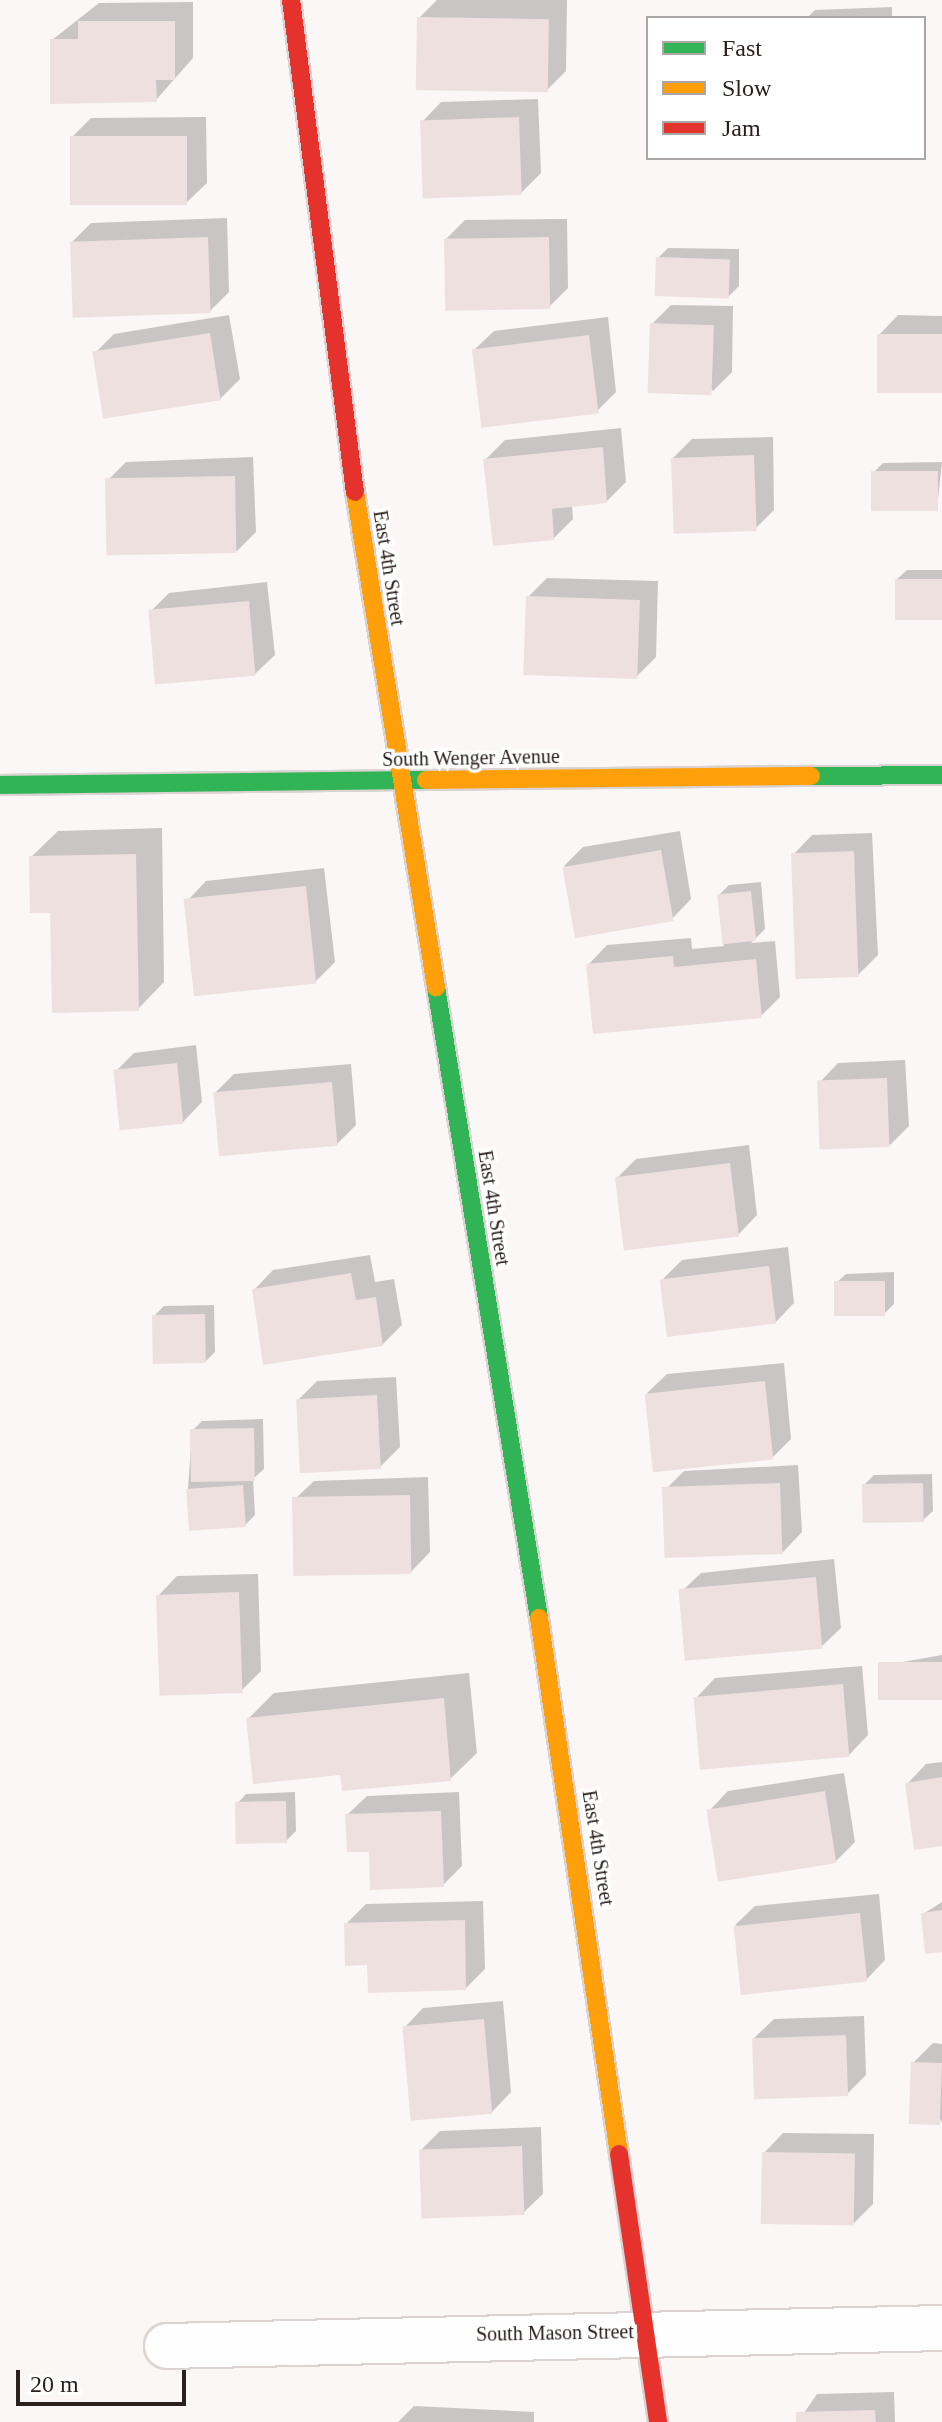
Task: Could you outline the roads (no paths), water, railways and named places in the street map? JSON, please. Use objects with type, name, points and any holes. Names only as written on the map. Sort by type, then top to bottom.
[{"type":"street","name":"East 4th Street","points":[[291,0],[357,505],[560,1745],[658,2422]]},
{"type":"street","name":"South Wenger Avenue","points":[[0,785],[942,775]]},
{"type":"street","name":"South Mason Street","points":[[167,2346],[645,2331],[942,2328]]}]
